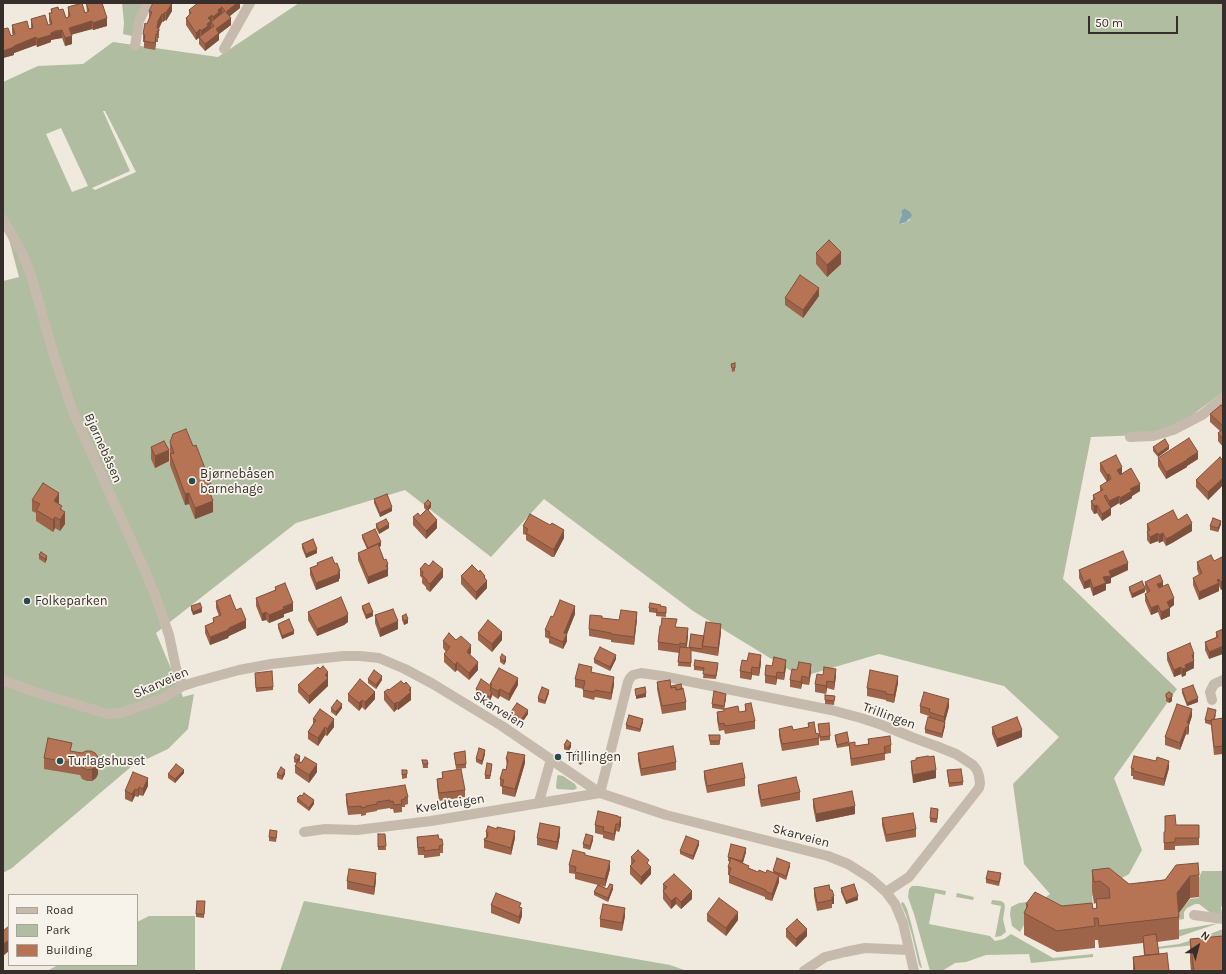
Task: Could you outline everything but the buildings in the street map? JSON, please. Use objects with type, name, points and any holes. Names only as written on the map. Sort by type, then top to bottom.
[{"type":"street","points":[[135,46],[139,21],[148,3]]},
{"type":"street","points":[[224,49],[250,3]]},
{"type":"street","name":"Bjørnebåsen","points":[[3,219],[22,253],[31,275],[55,359],[73,412],[155,595],[169,635],[176,668],[183,686]]},
{"type":"street","points":[[1130,437],[1153,436],[1173,430],[1202,415],[1223,398]]},
{"type":"street","name":"Skarveien","points":[[3,680],[35,692],[108,714],[132,710],[161,699],[183,686],[239,670],[271,664],[343,656],[378,658],[405,669],[433,684],[502,726],[600,793],[666,815],[828,856],[848,864],[870,878],[886,892],[895,904],[900,914],[914,971]]},
{"type":"street","name":"Trillingen","points":[[600,793],[628,682],[636,673],[662,676],[830,710],[882,725],[943,748],[968,761],[977,770],[980,783],[979,788],[909,877],[886,892]]},
{"type":"street","points":[[1212,700],[1210,692],[1214,684],[1223,680]]},
{"type":"street","points":[[539,802],[551,759]]},
{"type":"street","name":"Kveldteigen","points":[[304,832],[325,829],[357,830],[416,823],[600,793]]},
{"type":"street","points":[[1194,914],[1223,919]]},
{"type":"street","points":[[804,971],[825,957],[865,948],[909,950]]},
{"type":"green space","points":[[122,3],[145,3],[132,36],[123,34],[124,23]]},
{"type":"green space","points":[[299,3],[1223,3],[1223,392],[1167,434],[1091,437],[1063,579],[1177,689],[1114,778],[1142,850],[1129,874],[1113,883],[1122,889],[1188,878],[1199,878],[1202,871],[1223,871],[1222,914],[1212,914],[1199,904],[1195,904],[1187,908],[1184,912],[1184,919],[1177,920],[1176,915],[1190,899],[1199,898],[1197,886],[1098,892],[1092,896],[1095,925],[1024,925],[1020,932],[1012,926],[1010,914],[1011,907],[1019,903],[1042,900],[1050,894],[1024,864],[1013,784],[1059,737],[1004,686],[879,654],[801,677],[693,611],[544,499],[491,557],[405,490],[296,523],[156,633],[183,697],[194,694],[188,729],[168,749],[132,766],[12,868],[3,873],[3,281],[19,277],[5,224],[3,222],[3,82],[38,66],[83,64],[113,42],[218,57]],"holes":[[[103,111],[105,111],[136,172],[95,190],[92,188],[130,171]],[[61,128],[88,186],[72,192],[46,134]],[[904,208],[910,220],[902,224],[899,222],[902,215],[901,211]]]},
{"type":"green space","points":[[558,775],[563,776],[575,784],[577,788],[573,790],[557,789]]},
{"type":"green space","points":[[912,886],[946,891],[945,895],[935,893],[929,924],[990,936],[995,941],[1004,939],[1011,934],[1053,958],[1093,954],[1093,957],[1031,963],[1029,954],[986,955],[966,962],[955,963],[942,971],[930,971],[908,897],[909,889]]},
{"type":"green space","points":[[957,893],[974,897],[973,900],[956,897]]},
{"type":"green space","points":[[992,900],[1001,901],[1004,903],[1005,907],[1003,919],[1006,932],[1001,936],[995,937],[1001,906],[991,904]]},
{"type":"green space","points":[[304,901],[670,965],[687,971],[280,971]]},
{"type":"green space","points":[[902,902],[907,909],[922,968],[919,965],[912,935],[901,904]]},
{"type":"green space","points":[[149,916],[195,916],[195,971],[47,971],[56,966],[138,966],[138,922]]},
{"type":"green space","points":[[1219,923],[1178,937],[1178,930]]},
{"type":"green space","points":[[1223,929],[1223,942],[1157,949],[1157,947],[1179,944]]},
{"type":"water","points":[[904,208],[912,215],[906,222],[900,224],[899,222],[902,215],[901,211]]},
{"type":"place","name":"Bjørnebåsen barnehage","points":[[192,481]]},
{"type":"place","name":"Folkeparken","points":[[27,601]]},
{"type":"place","name":"Trillingen","points":[[558,757]]},
{"type":"place","name":"Turlagshuset","points":[[60,761]]}]
